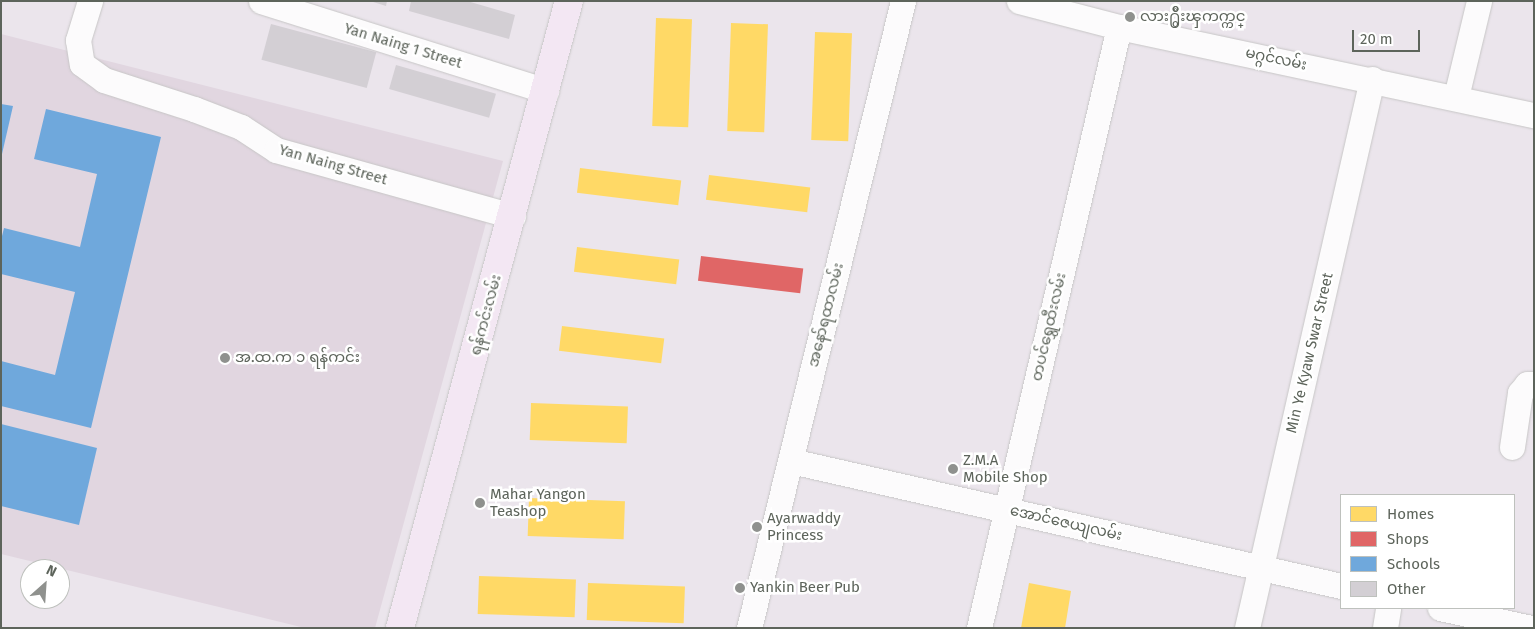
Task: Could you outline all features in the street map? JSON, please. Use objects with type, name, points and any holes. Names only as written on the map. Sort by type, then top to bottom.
[{"type":"main road","name":"ရန်ကင်းလမ်း","points":[[400,628],[570,1]]},
{"type":"street","name":"Yan Naing Street","points":[[90,1],[78,40],[82,64],[104,80],[194,109],[241,127],[276,150],[513,216]]},
{"type":"street","name":"Yan Naing 1 Street","points":[[261,1],[546,91]]},
{"type":"street","name":"အနော်ရထာလမ်း","points":[[749,628],[903,1]]},
{"type":"street","name":"မဂ္ဂင်လမ်း","points":[[1019,1],[1119,27],[1534,114]]},
{"type":"street","points":[[1456,97],[1479,1]]},
{"type":"street","name":"တပင်ရွှေထီးလမ်း","points":[[979,628],[1119,27]]},
{"type":"street","name":"Min Ye Kyaw Swar Street","points":[[1248,628],[1372,79]]},
{"type":"street","points":[[1512,446],[1520,393],[1527,384],[1534,384]]},
{"type":"street","name":"အောင်ဇေယျလမ်း","points":[[791,461],[1340,586]]},
{"type":"street","points":[[1385,628],[1388,609]]},
{"type":"street","points":[[1445,609],[1531,628]]},
{"type":"shaded area","name":"အ.ထ.က ၁ ရန်ကင်း","points":[[1,34],[503,161],[375,628],[305,628],[70,571],[70,559],[22,559],[1,554]]},
{"type":"building: Homes","points":[[656,18],[692,19],[688,127],[652,126]]},
{"type":"building: Homes","points":[[731,23],[768,24],[764,132],[727,131]]},
{"type":"building: Homes","points":[[815,32],[852,33],[848,141],[811,140]]},
{"type":"building: Homes","points":[[580,168],[681,180],[678,205],[577,193]]},
{"type":"building: Homes","points":[[709,175],[810,187],[807,212],[706,200]]},
{"type":"building: Homes","points":[[577,247],[679,260],[676,284],[574,272]]},
{"type":"building: Homes","points":[[562,326],[664,339],[661,363],[559,351]]},
{"type":"building: Homes","points":[[531,403],[628,406],[627,443],[530,440]]},
{"type":"building: Homes","points":[[529,498],[625,501],[624,539],[528,536]]},
{"type":"building: Homes","points":[[479,576],[576,579],[575,617],[478,614]]},
{"type":"building: Homes","points":[[588,583],[685,586],[684,623],[587,620]]},
{"type":"building: Homes","points":[[1029,583],[1071,591],[1065,628],[1021,628]]},
{"type":"building: Shops","points":[[701,256],[803,269],[800,293],[698,281]]},
{"type":"building: Schools","points":[[1,104],[13,106],[2,154],[1,154]]},
{"type":"building: Schools","points":[[46,109],[161,137],[91,428],[1,406],[1,361],[55,375],[75,292],[1,274],[1,240],[4,228],[80,247],[97,174],[34,159]]},
{"type":"building: Schools","points":[[1,424],[97,448],[79,525],[1,506]]},
{"type":"building: Other","points":[[370,1],[387,1],[386,6]]},
{"type":"building: Other","points":[[411,1],[467,1],[515,15],[509,39],[409,11]]},
{"type":"building: Other","points":[[271,24],[376,52],[367,88],[261,60]]},
{"type":"building: Other","points":[[396,65],[496,94],[489,118],[389,89]]},
{"type":"place","name":"လား႐ွိဳးၾကက္ကင္","points":[[1130,17]]},
{"type":"place","name":"အ.ထ.က ၁ ရန်ကင်း","points":[[225,358]]},
{"type":"place","name":"Z.M.A Mobile Shop","points":[[953,469]]},
{"type":"place","name":"Mahar Yangon Teashop","points":[[480,503]]},
{"type":"place","name":"Ayarwaddy Princess","points":[[757,527]]},
{"type":"place","name":"Yankin Beer Pub","points":[[740,588]]}]
